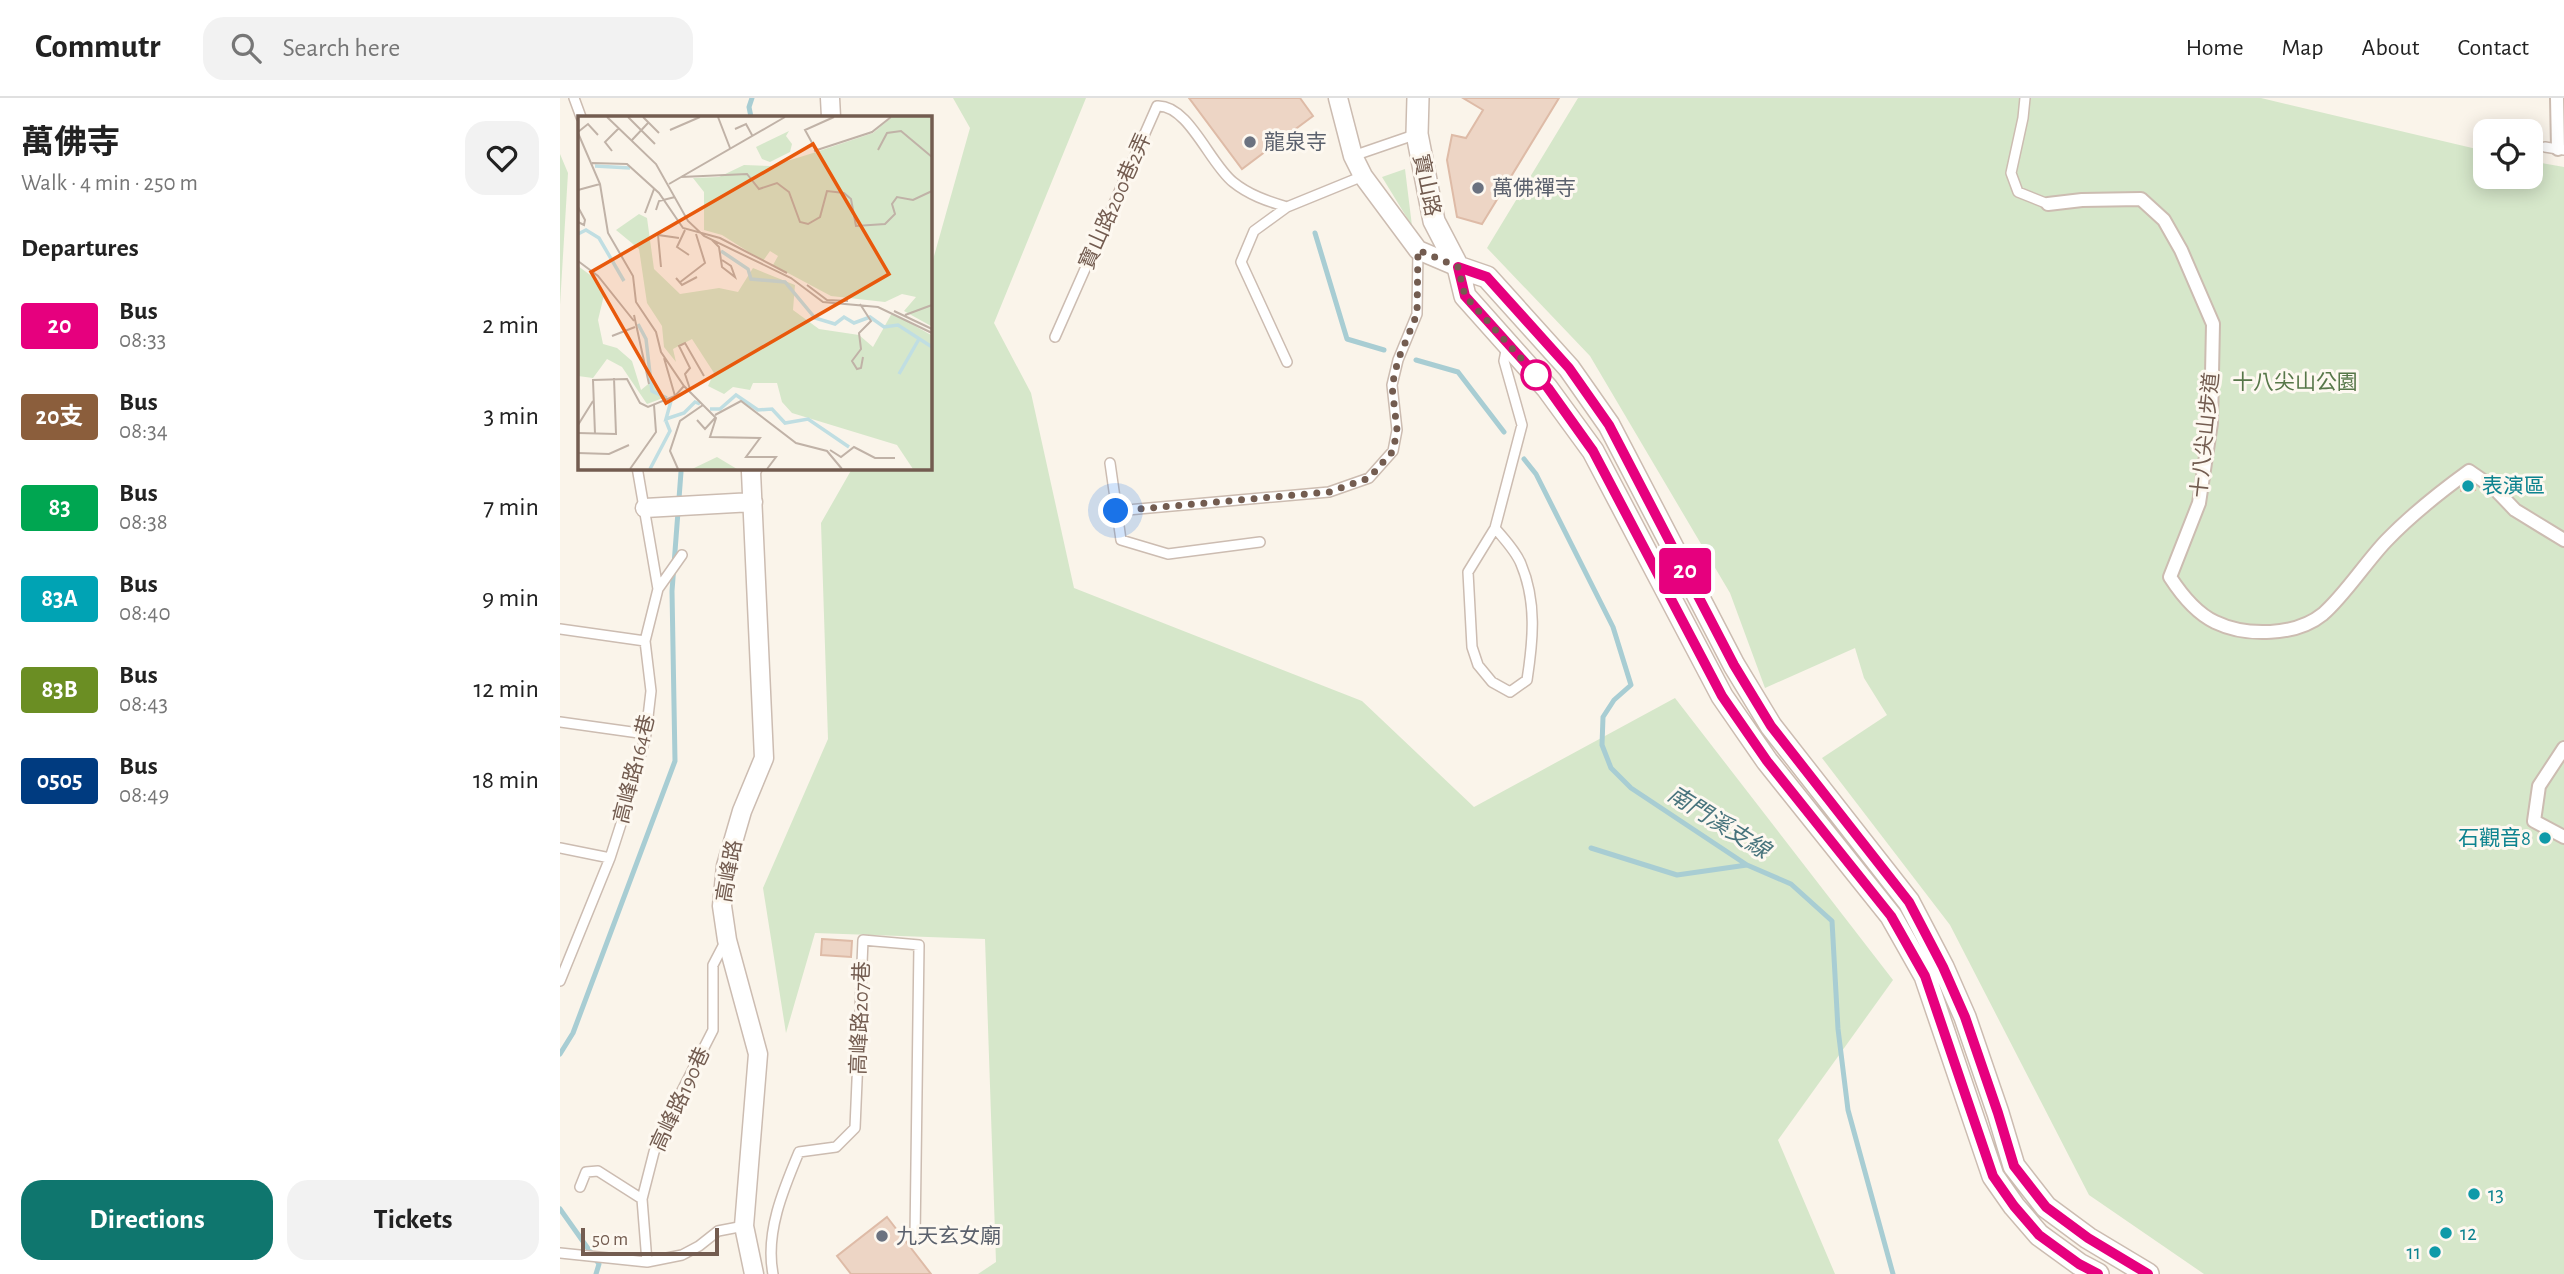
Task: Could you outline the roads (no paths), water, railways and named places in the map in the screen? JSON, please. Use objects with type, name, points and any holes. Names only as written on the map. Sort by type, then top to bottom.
[{"type":"street","points":[[830,98],[831,116]]},
{"type":"street","points":[[1338,98],[1353,156],[1363,176],[1418,250],[1487,277],[1569,368],[1609,425],[1734,665],[1771,726],[1909,902],[1943,967],[1965,1017],[2014,1166],[2046,1207],[2088,1238],[2148,1274]]},
{"type":"street","name":"寶山路","points":[[1418,98],[1416,134],[1434,221],[1458,267],[1465,296],[1548,388],[1593,451],[1722,696],[1767,761],[1891,916],[1925,976],[1993,1176],[2039,1235],[2079,1264],[2098,1274]]},
{"type":"street","points":[[2557,98],[2561,150]]},
{"type":"street","name":"十八尖山步道","points":[[2048,204],[2082,200],[2141,199],[2164,219],[2181,250],[2213,324],[2211,423],[2199,503],[2171,577],[2182,596],[2215,622],[2243,629],[2282,633],[2323,614],[2388,540],[2441,492],[2469,471],[2495,489],[2515,510],[2564,540]]},
{"type":"street","name":"高峰路","points":[[752,469],[764,758],[742,811],[726,866],[722,906],[727,940],[758,1054],[744,1226],[754,1274]]},
{"type":"street","points":[[645,508],[752,502]]},
{"type":"street","points":[[2564,748],[2539,786],[2534,821],[2564,837]]},
{"type":"lane","points":[[574,98],[581,116]]},
{"type":"lane","name":"十八尖山步道","points":[[2025,98],[2011,173],[2018,192],[2048,204]]},
{"type":"lane","name":"寶山路200巷2弄","points":[[1055,337],[1157,106],[1166,106],[1179,113],[1230,180],[1257,198],[1287,207]]},
{"type":"lane","points":[[1353,156],[1416,134]]},
{"type":"lane","points":[[2545,147],[2561,150]]},
{"type":"lane","points":[[1287,362],[1241,262],[1254,231],[1287,207],[1363,176]]},
{"type":"lane","points":[[1116,511],[1329,492],[1369,478],[1393,451],[1397,430],[1392,386],[1398,360],[1417,314],[1418,250]]},
{"type":"lane","points":[[1495,528],[1521,563],[1531,601],[1534,636],[1527,680],[1510,692],[1492,682],[1478,665],[1472,647],[1468,572],[1495,528],[1522,425],[1504,361],[1508,344]]},
{"type":"lane","points":[[1110,463],[1121,540],[1168,554],[1260,542]]},
{"type":"lane","points":[[638,469],[658,589]]},
{"type":"lane","name":"高峰路164巷","points":[[560,981],[610,858],[629,799],[646,734],[651,691],[645,640],[658,589],[682,555]]},
{"type":"lane","points":[[560,629],[645,640]]},
{"type":"lane","points":[[560,722],[646,734]]},
{"type":"lane","points":[[560,848],[610,858]]},
{"type":"lane","name":"高峰路190巷","points":[[648,1262],[642,1199],[654,1152],[667,1120],[713,1030],[713,965],[727,940]]},
{"type":"lane","name":"高峰路207巷","points":[[774,1274],[769,1255],[781,1193],[799,1152],[836,1147],[855,1128],[863,940],[919,944],[915,1238]]},
{"type":"lane","points":[[580,1187],[586,1172],[598,1171],[642,1199]]},
{"type":"lane","points":[[560,1253],[648,1262],[682,1255],[718,1231],[744,1226]]},
{"type":"waterway","points":[[751,116],[749,107],[752,98]]},
{"type":"waterway","name":"南門溪支線","points":[[1315,233],[1347,339],[1384,350]]},
{"type":"waterway","name":"南門溪支線","points":[[1416,360],[1458,372],[1504,432]]},
{"type":"waterway","name":"南門溪支線","points":[[1524,459],[1536,474],[1613,627],[1631,685],[1614,700],[1603,717],[1602,745],[1611,768],[1631,788],[1747,865],[1791,884],[1832,921],[1838,1029],[1848,1110],[1893,1274]]},
{"type":"waterway","points":[[560,1054],[573,1033],[675,761],[672,591],[681,472]]},
{"type":"waterway","points":[[1591,848],[1677,875],[1747,865]]},
{"type":"waterway","points":[[560,1209],[599,1264],[596,1274]]},
{"type":"place","name":"龍泉寺","points":[[1250,142]]},
{"type":"place","name":"萬佛禪寺","points":[[1478,188]]},
{"type":"place","name":"表演區","points":[[2468,486]]},
{"type":"place","name":"石觀音8","points":[[2545,838]]},
{"type":"place","name":"13","points":[[2474,1194]]},
{"type":"place","name":"12","points":[[2446,1233]]},
{"type":"place","name":"九天玄女廟","points":[[882,1236]]},
{"type":"place","name":"11","points":[[2435,1252]]},
{"type":"park label","name":"十八尖山公園","points":[[2295,382]]}]
